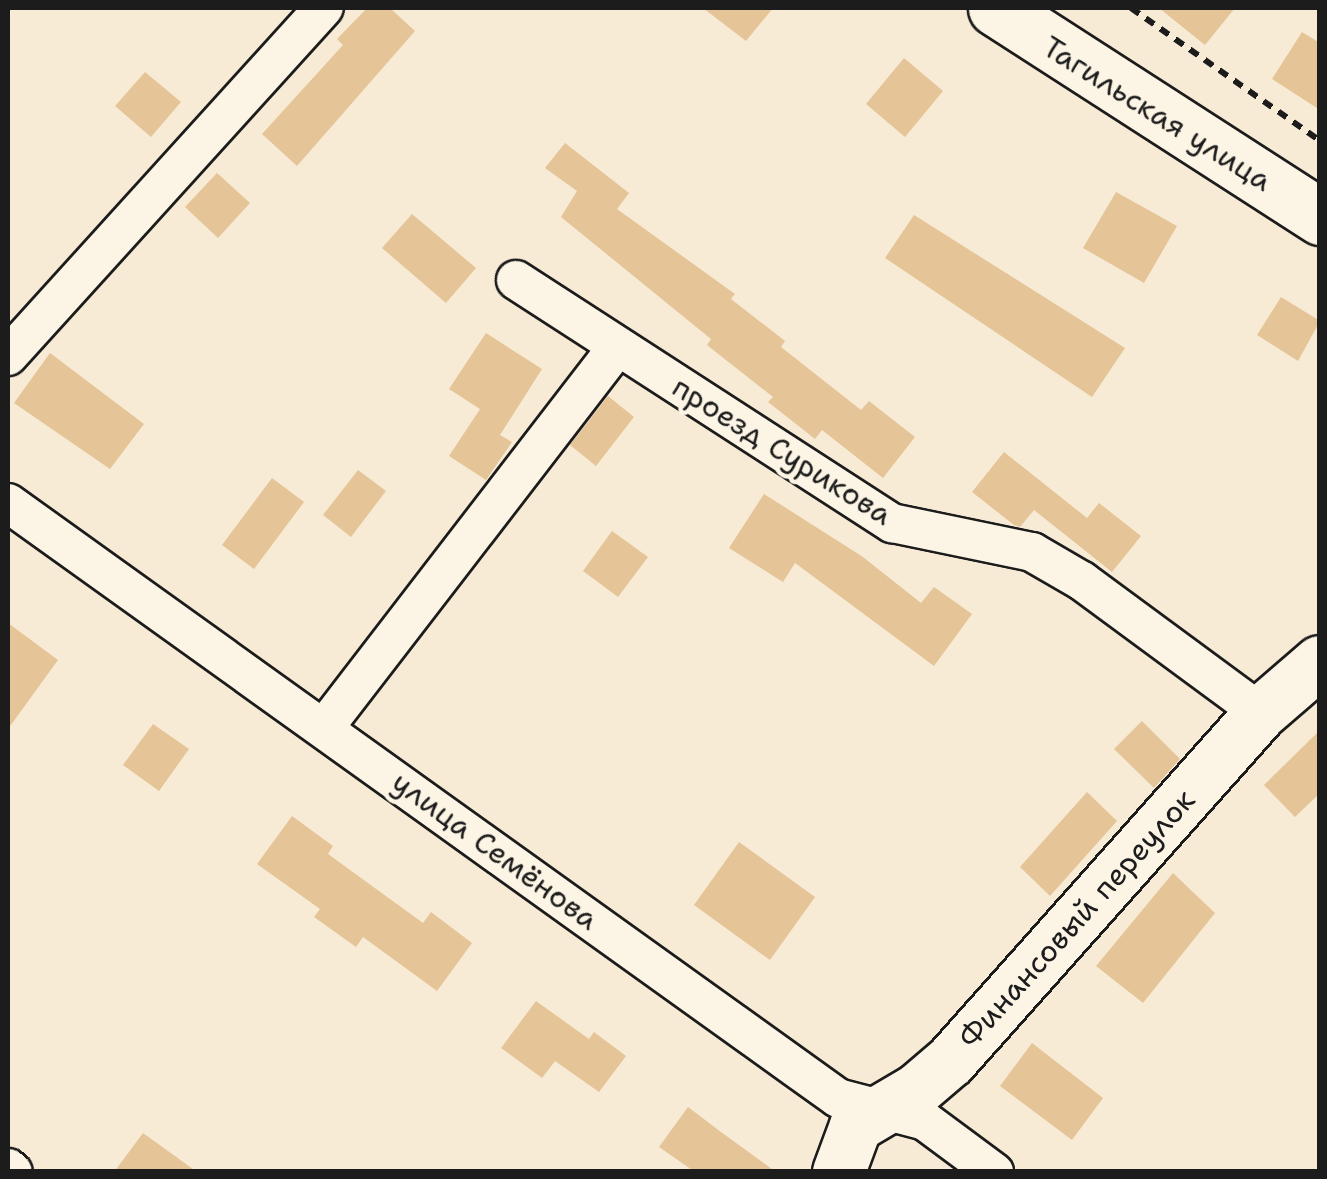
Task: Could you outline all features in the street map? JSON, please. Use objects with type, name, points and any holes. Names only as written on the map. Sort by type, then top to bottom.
[{"type":"main road","name":"Тагильская улица","points":[[996,8],[1320,217]]},
{"type":"street","points":[[8,356],[324,8]]},
{"type":"street","name":"проезд Сурикова","points":[[516,280],[892,524],[1032,552],[1082,580],[1262,713]]},
{"type":"street","points":[[324,728],[617,348]]},
{"type":"street","name":"улица Семёнова","points":[[8,503],[838,1098],[925,1121],[994,1172]]},
{"type":"street","name":"Финансовый переулок","points":[[839,1172],[856,1126],[951,1060],[1262,713],[1317,670]]},
{"type":"path","points":[[1130,8],[1320,141]]},
{"type":"building","points":[[367,8],[390,8],[415,31],[297,166],[262,134],[343,45],[337,39]]},
{"type":"building","points":[[703,8],[773,8],[746,41]]},
{"type":"building","points":[[1159,8],[1235,8],[1205,45]]},
{"type":"building","points":[[1302,32],[1320,43],[1320,110],[1272,79]]},
{"type":"building","points":[[904,58],[943,91],[905,137],[866,104]]},
{"type":"building","points":[[145,72],[181,102],[151,137],[115,106]]},
{"type":"building","points":[[565,143],[629,193],[617,209],[735,294],[731,299],[785,341],[781,347],[861,410],[869,401],[915,437],[883,478],[822,430],[815,439],[768,402],[773,397],[707,345],[711,339],[561,217],[577,191],[545,168]]},
{"type":"building","points":[[217,173],[250,203],[218,238],[185,207]]},
{"type":"building","points":[[1116,192],[1177,226],[1144,283],[1083,248]]},
{"type":"building","points":[[412,214],[476,268],[446,303],[382,248]]},
{"type":"building","points":[[914,215],[1125,348],[1092,397],[885,258]]},
{"type":"building","points":[[1281,297],[1320,321],[1298,361],[1257,335]]},
{"type":"building","points":[[486,333],[542,369],[500,435],[512,442],[486,480],[449,456],[480,409],[449,389]]},
{"type":"building","points":[[50,353],[144,424],[110,469],[14,403]]},
{"type":"building","points":[[608,396],[634,417],[596,466],[570,445]]},
{"type":"building","points":[[1004,452],[1087,518],[1099,503],[1141,536],[1112,572],[1034,510],[1020,527],[972,492]]},
{"type":"building","points":[[358,470],[386,491],[351,537],[323,515]]},
{"type":"building","points":[[272,478],[304,502],[254,569],[222,545]]},
{"type":"building","points":[[764,494],[863,557],[921,603],[934,587],[972,614],[934,666],[795,563],[783,582],[729,548]]},
{"type":"building","points":[[612,531],[648,557],[618,597],[583,571]]},
{"type":"building","points":[[8,623],[58,660],[8,729]]},
{"type":"building","points":[[1142,721],[1180,759],[1154,788],[1114,749]]},
{"type":"building","points":[[153,724],[189,749],[159,791],[123,765]]},
{"type":"building","points":[[1320,730],[1320,793],[1295,817],[1264,785]]},
{"type":"building","points":[[1087,792],[1117,821],[1050,896],[1020,867]]},
{"type":"building","points":[[292,816],[333,846],[328,854],[423,923],[431,912],[472,943],[437,991],[363,937],[356,947],[314,917],[320,909],[257,864]]},
{"type":"building","points":[[739,842],[815,897],[770,960],[694,905]]},
{"type":"building","points":[[1173,873],[1215,913],[1143,1003],[1096,966]]},
{"type":"building","points":[[536,1001],[589,1039],[594,1032],[626,1056],[599,1092],[555,1061],[542,1078],[501,1048]]},
{"type":"building","points":[[1032,1043],[1103,1098],[1072,1140],[1000,1086]]},
{"type":"building","points":[[688,1107],[776,1172],[695,1172],[659,1147]]},
{"type":"building","points":[[143,1133],[197,1172],[114,1172]]}]
